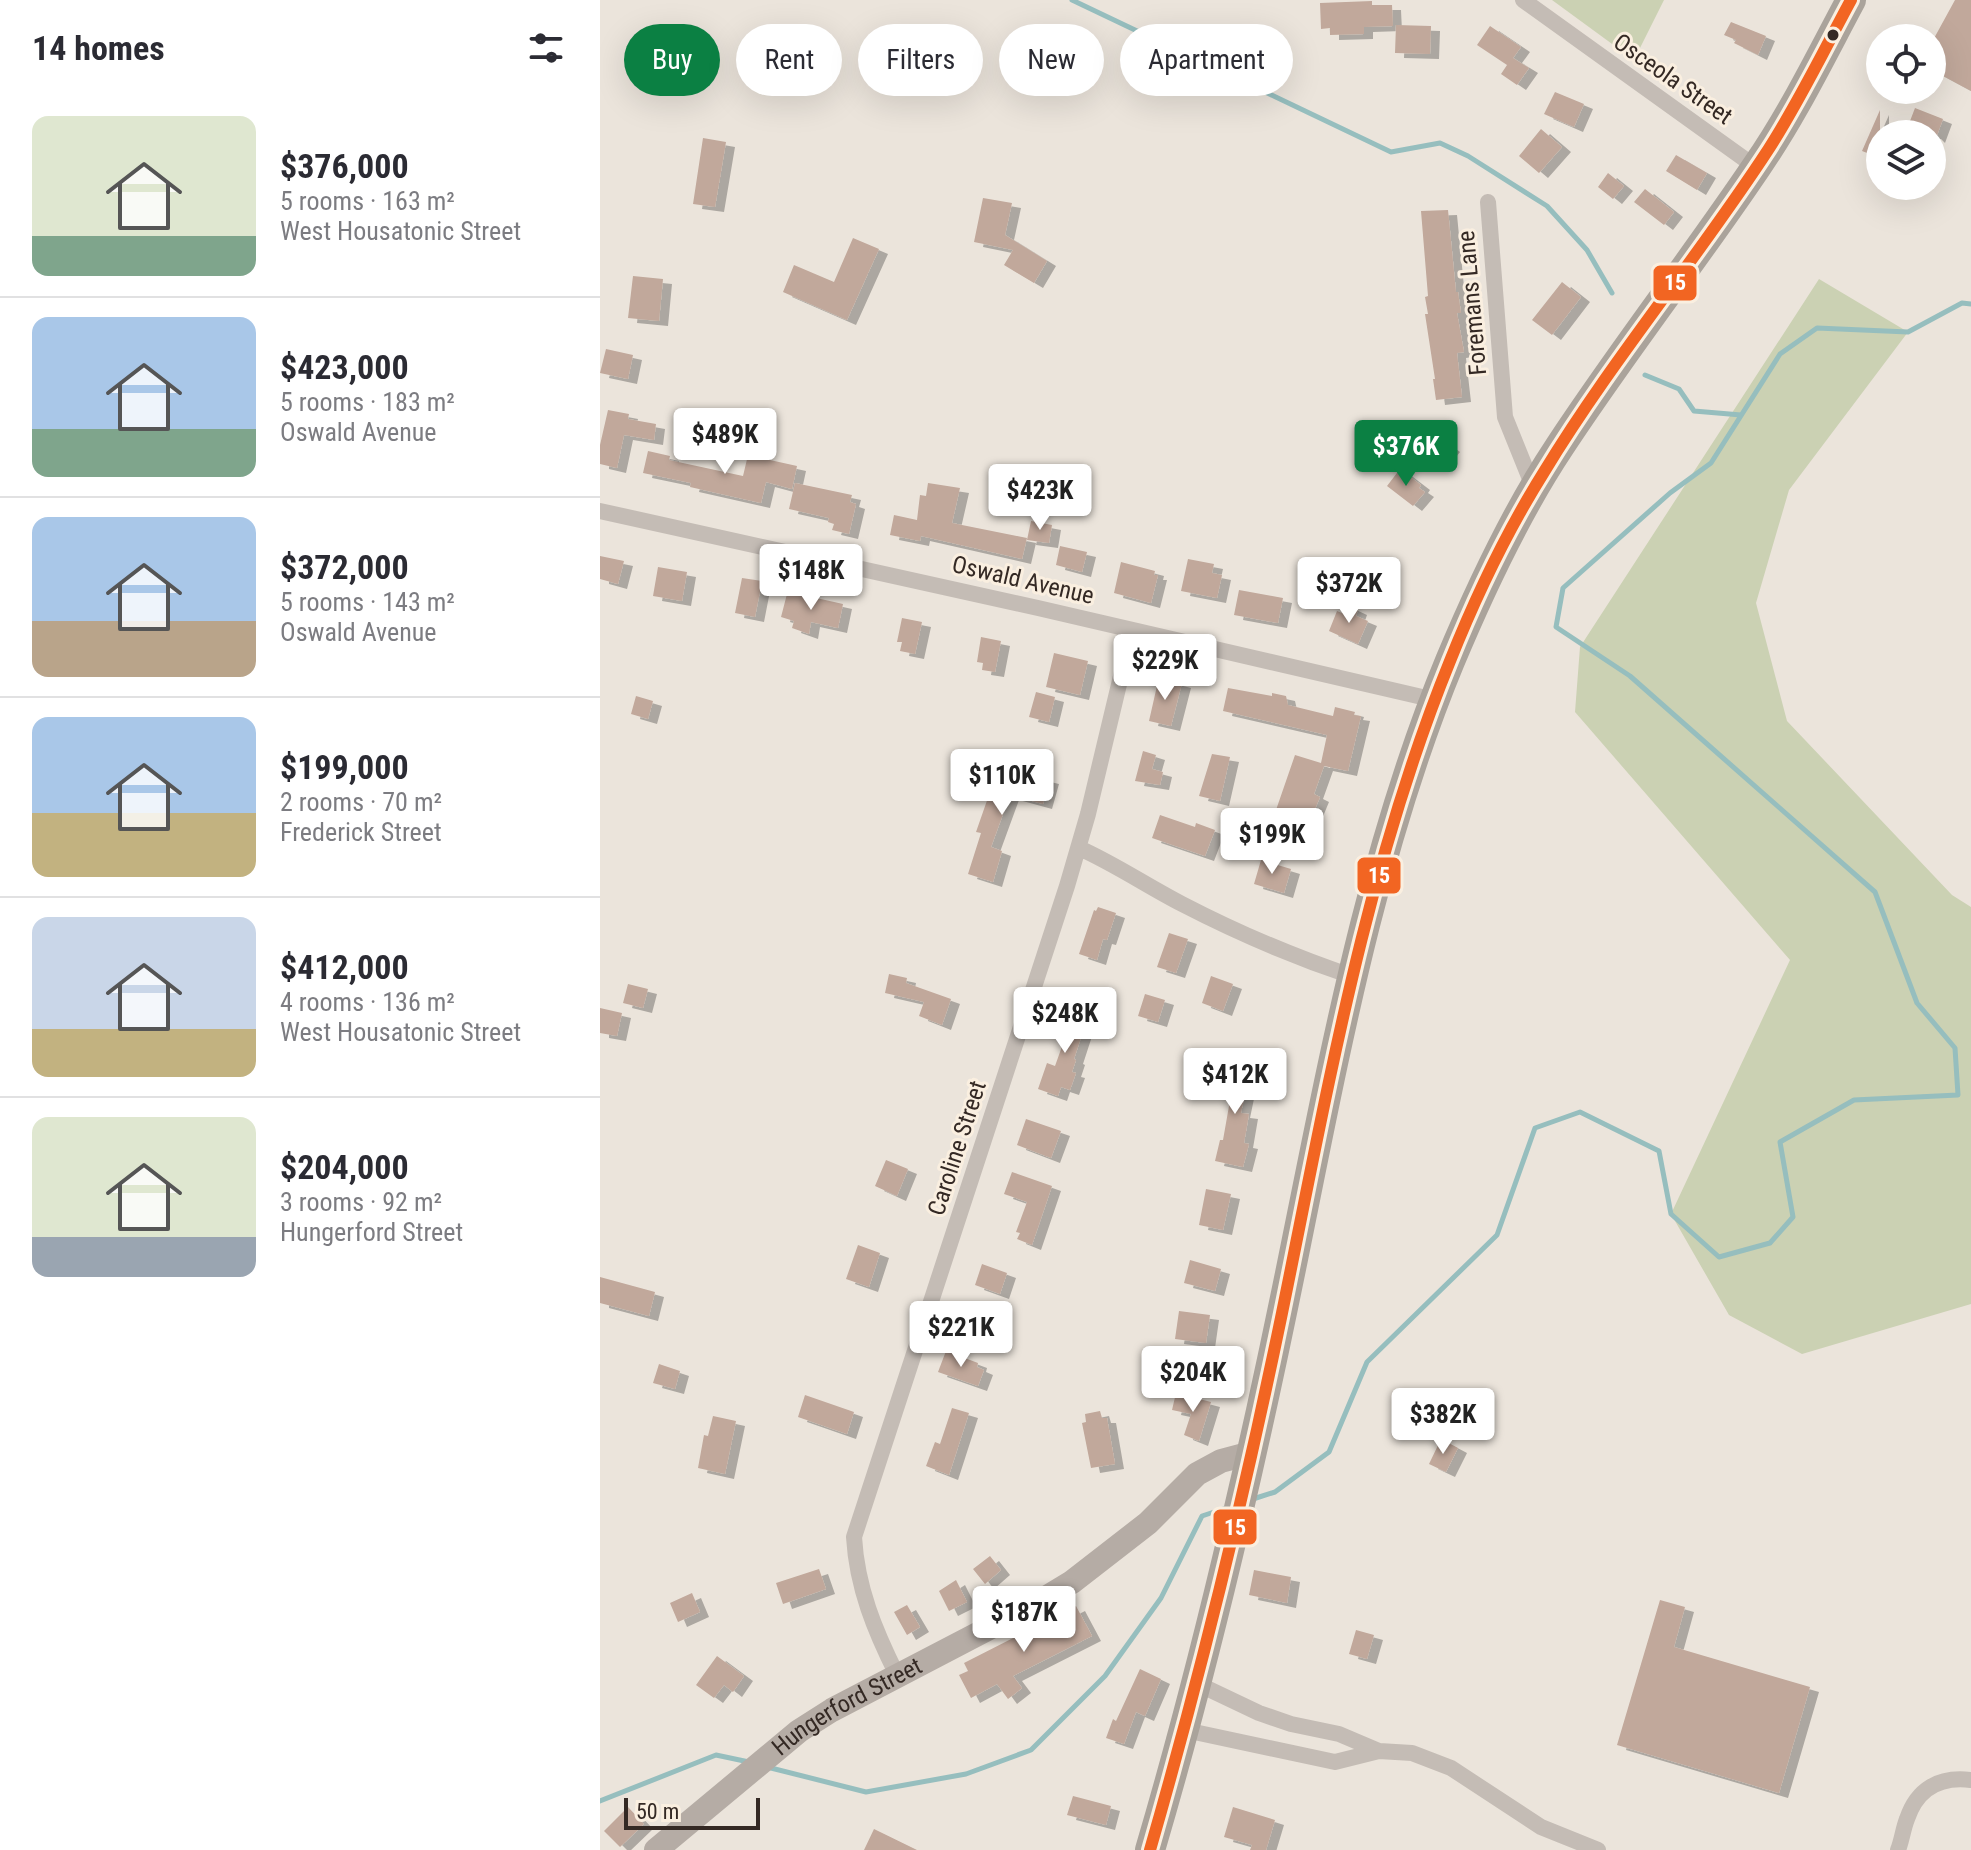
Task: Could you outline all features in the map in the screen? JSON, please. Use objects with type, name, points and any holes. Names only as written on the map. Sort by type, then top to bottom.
[{"type":"highway","points":[[1150,1850],[1198,1684],[1234,1532],[1354,977],[1395,816],[1435,700],[1479,597],[1558,448],[1757,168],[1798,100],[1851,0]]},
{"type":"street","name":"Osceola Street","points":[[1523,0],[1757,168]]},
{"type":"street","name":"Foremans Lane","points":[[1488,202],[1505,417],[1534,489]]},
{"type":"street","name":"Oswald Avenue","points":[[600,511],[1435,700]]},
{"type":"street","name":"Caroline Street","points":[[897,1675],[865,1605],[854,1537],[1079,848],[1132,630]]},
{"type":"street","points":[[1079,848],[1266,945],[1354,977]]},
{"type":"street","name":"Hungerford Street","points":[[656,1850],[779,1745],[832,1710],[1072,1582],[1148,1523],[1197,1474],[1221,1461],[1249,1464]]},
{"type":"street","points":[[1198,1684],[1259,1713],[1291,1724],[1339,1734],[1379,1751]]},
{"type":"street","points":[[1185,1730],[1335,1762],[1379,1751],[1412,1753],[1451,1768],[1541,1827],[1598,1850]]},
{"type":"street","points":[[1898,1850],[1907,1817],[1924,1789],[1943,1781],[1971,1780]]},
{"type":"green space","points":[[1552,0],[1664,0],[1634,60]]},
{"type":"green space","points":[[1819,279],[1908,332],[1789,490],[1756,603],[1787,721],[1952,895],[1971,907],[1971,1304],[1802,1354],[1729,1315],[1671,1214],[1790,960],[1575,712],[1580,647]]},
{"type":"building","points":[[1955,0],[1971,0],[1971,91],[1946,78],[1946,24],[1942,24]]},
{"type":"building","points":[[1372,1],[1372,5],[1392,5],[1393,26],[1364,27],[1364,34],[1330,35],[1330,28],[1321,29],[1320,3]]},
{"type":"building","points":[[1731,22],[1766,36],[1758,55],[1724,35]]},
{"type":"building","points":[[1396,25],[1431,26],[1430,54],[1395,53]]},
{"type":"building","points":[[1490,26],[1521,47],[1513,58],[1529,68],[1517,85],[1501,74],[1507,65],[1477,45]]},
{"type":"building","points":[[1555,92],[1584,104],[1574,127],[1544,114]]},
{"type":"building","points":[[1915,108],[1943,119],[1943,120],[1910,120]]},
{"type":"building","points":[[1541,129],[1562,147],[1539,173],[1519,156]]},
{"type":"building","points":[[703,138],[726,142],[715,207],[693,204]]},
{"type":"building","points":[[1676,155],[1707,173],[1697,190],[1666,171]]},
{"type":"building","points":[[1608,173],[1624,186],[1613,199],[1598,187]]},
{"type":"building","points":[[1645,189],[1674,212],[1664,225],[1634,202]]},
{"type":"building","points":[[983,198],[1012,203],[1005,235],[1047,261],[1034,283],[1004,265],[1013,250],[974,242]]},
{"type":"building","points":[[1448,210],[1461,313],[1457,313],[1464,352],[1457,353],[1462,397],[1436,400],[1425,314],[1428,314],[1425,297],[1428,296],[1421,211]]},
{"type":"building","points":[[853,238],[879,249],[847,320],[783,292],[794,265],[834,282]]},
{"type":"building","points":[[633,276],[663,279],[659,321],[628,318]]},
{"type":"building","points":[[1562,282],[1581,297],[1552,335],[1532,320]]},
{"type":"building","points":[[606,349],[633,355],[628,379],[600,373]]},
{"type":"building","points":[[608,410],[629,414],[628,419],[656,424],[654,440],[624,435],[617,468],[600,464],[600,445]]},
{"type":"building","points":[[1419,429],[1428,436],[1431,432],[1451,447],[1439,462],[1410,441]]},
{"type":"building","points":[[648,451],[670,456],[669,460],[743,476],[748,455],[797,466],[792,489],[766,482],[761,503],[643,473]]},
{"type":"building","points":[[1400,469],[1421,485],[1419,488],[1425,492],[1413,506],[1387,486]]},
{"type":"building","points":[[795,483],[852,495],[850,502],[856,504],[849,534],[832,530],[834,524],[828,522],[829,518],[789,509]]},
{"type":"building","points":[[928,483],[960,488],[952,523],[1027,538],[1022,559],[921,536],[920,541],[890,535],[894,515],[917,520],[920,495],[926,496]]},
{"type":"building","points":[[1031,521],[1052,525],[1049,543],[1027,540]]},
{"type":"building","points":[[1060,546],[1087,552],[1082,572],[1056,565]]},
{"type":"building","points":[[600,556],[624,561],[618,584],[600,579]]},
{"type":"building","points":[[1188,559],[1214,564],[1212,573],[1222,575],[1217,598],[1181,591]]},
{"type":"building","points":[[1121,562],[1155,571],[1154,575],[1158,575],[1151,603],[1114,593]]},
{"type":"building","points":[[658,567],[687,572],[682,601],[653,596]]},
{"type":"building","points":[[742,578],[762,581],[755,617],[735,613]]},
{"type":"building","points":[[1239,590],[1283,598],[1278,623],[1234,615]]},
{"type":"building","points":[[794,593],[843,604],[838,628],[811,622],[809,634],[792,628],[794,621],[781,617],[787,594],[793,596]]},
{"type":"building","points":[[1345,604],[1358,610],[1356,616],[1368,621],[1358,644],[1329,631],[1337,611],[1342,613]]},
{"type":"building","points":[[902,618],[922,622],[915,654],[900,651],[902,642],[897,642]]},
{"type":"building","points":[[981,637],[1001,641],[995,672],[982,670],[983,663],[977,662]]},
{"type":"building","points":[[1054,653],[1088,661],[1080,695],[1046,687]]},
{"type":"building","points":[[1159,677],[1182,683],[1171,726],[1149,721]]},
{"type":"building","points":[[1228,688],[1286,696],[1288,705],[1333,716],[1335,707],[1361,716],[1348,771],[1324,766],[1314,794],[1320,797],[1310,821],[1276,810],[1295,755],[1321,763],[1327,735],[1223,711]]},
{"type":"building","points":[[1036,692],[1055,697],[1049,722],[1029,717]]},
{"type":"building","points":[[636,696],[653,701],[648,719],[631,714]]},
{"type":"building","points":[[1143,751],[1156,755],[1152,769],[1163,772],[1160,785],[1135,781]]},
{"type":"building","points":[[1212,754],[1230,757],[1220,801],[1199,796]]},
{"type":"building","points":[[998,769],[1027,778],[1029,774],[1050,779],[1043,804],[1010,795],[991,847],[1002,851],[993,882],[968,874],[981,833],[976,832]]},
{"type":"building","points":[[1160,815],[1215,830],[1205,856],[1152,838]]},
{"type":"building","points":[[1261,860],[1291,869],[1284,893],[1254,884]]},
{"type":"building","points":[[1098,907],[1116,913],[1097,960],[1079,954],[1094,910]]},
{"type":"building","points":[[1169,933],[1188,939],[1176,973],[1157,967]]},
{"type":"building","points":[[889,974],[907,978],[906,983],[951,999],[942,1025],[919,1016],[924,1002],[885,993]]},
{"type":"building","points":[[1211,976],[1233,984],[1223,1011],[1202,1003]]},
{"type":"building","points":[[628,984],[648,989],[643,1008],[623,1003]]},
{"type":"building","points":[[1145,994],[1165,1000],[1158,1022],[1138,1016]]},
{"type":"building","points":[[600,1008],[622,1013],[617,1036],[600,1033]]},
{"type":"building","points":[[1065,1009],[1088,1016],[1074,1059],[1072,1072],[1076,1073],[1070,1090],[1061,1087],[1058,1096],[1038,1089],[1047,1063],[1055,1066],[1065,1038],[1057,1036]]},
{"type":"building","points":[[1227,1060],[1251,1065],[1241,1113],[1249,1114],[1244,1143],[1249,1144],[1243,1167],[1215,1161],[1220,1140],[1223,1140],[1232,1089],[1221,1087]]},
{"type":"building","points":[[1026,1119],[1061,1131],[1051,1158],[1017,1145]]},
{"type":"building","points":[[886,1160],[908,1169],[897,1196],[875,1186]]},
{"type":"building","points":[[1012,1172],[1052,1186],[1032,1245],[1017,1239],[1020,1233],[1016,1232],[1027,1202],[1004,1194]]},
{"type":"building","points":[[1206,1189],[1231,1194],[1223,1230],[1199,1225]]},
{"type":"building","points":[[858,1245],[880,1253],[869,1287],[846,1279]]},
{"type":"building","points":[[1190,1260],[1221,1269],[1215,1291],[1184,1283]]},
{"type":"building","points":[[982,1264],[1007,1273],[1000,1294],[975,1285]]},
{"type":"building","points":[[600,1277],[655,1292],[649,1316],[600,1303]]},
{"type":"building","points":[[1179,1311],[1210,1315],[1206,1343],[1175,1339]]},
{"type":"building","points":[[946,1351],[978,1363],[977,1367],[984,1370],[978,1386],[938,1372]]},
{"type":"building","points":[[659,1364],[680,1371],[675,1389],[653,1383]]},
{"type":"building","points":[[1176,1393],[1211,1402],[1199,1441],[1184,1435],[1191,1414],[1172,1410]]},
{"type":"building","points":[[805,1395],[854,1412],[847,1434],[798,1417]]},
{"type":"building","points":[[952,1408],[969,1413],[949,1475],[926,1466],[935,1442],[940,1444]]},
{"type":"building","points":[[1100,1411],[1102,1418],[1107,1418],[1115,1464],[1091,1468],[1082,1423],[1086,1422],[1085,1414]]},
{"type":"building","points":[[713,1416],[736,1421],[725,1474],[698,1468],[704,1435],[708,1436]]},
{"type":"building","points":[[1441,1439],[1458,1448],[1446,1472],[1429,1464]]},
{"type":"building","points":[[990,1556],[1001,1570],[985,1584],[973,1569]]},
{"type":"building","points":[[819,1569],[826,1589],[783,1604],[776,1583]]},
{"type":"building","points":[[1254,1570],[1291,1577],[1287,1603],[1249,1595]]},
{"type":"building","points":[[956,1580],[967,1602],[949,1611],[939,1591]]},
{"type":"building","points":[[692,1593],[700,1612],[678,1622],[670,1603]]},
{"type":"building","points":[[1660,1600],[1685,1607],[1674,1647],[1810,1687],[1779,1793],[1617,1745]]},
{"type":"building","points":[[907,1605],[920,1627],[907,1635],[894,1612]]},
{"type":"building","points":[[1076,1606],[1092,1636],[1013,1676],[1022,1688],[1008,1699],[997,1684],[971,1698],[959,1675],[968,1671],[964,1663]]},
{"type":"building","points":[[1356,1630],[1374,1635],[1367,1659],[1349,1654]]},
{"type":"building","points":[[717,1656],[744,1676],[733,1692],[724,1685],[714,1698],[696,1685]]},
{"type":"building","points":[[1140,1669],[1161,1679],[1145,1716],[1136,1712],[1124,1744],[1106,1738],[1113,1719],[1116,1721]]},
{"type":"building","points":[[1073,1796],[1111,1806],[1106,1825],[1067,1815]]},
{"type":"building","points":[[628,1807],[644,1824],[620,1847],[604,1831]]},
{"type":"building","points":[[1233,1807],[1275,1820],[1266,1850],[1250,1850],[1252,1845],[1224,1837]]},
{"type":"building","points":[[874,1829],[917,1850],[864,1850]]},
{"type":"waterway","points":[[1072,0],[1391,152],[1440,143],[1468,156],[1547,206],[1587,250],[1612,293]]},
{"type":"waterway","points":[[1253,1499],[1275,1492],[1329,1452],[1367,1362],[1497,1235],[1535,1128],[1580,1112],[1659,1151],[1671,1214],[1719,1257],[1770,1243],[1793,1217],[1780,1142],[1854,1100],[1958,1095],[1955,1048],[1917,1003],[1875,892],[1630,676],[1556,627],[1563,588],[1670,493],[1711,463],[1780,354],[1817,328],[1908,332],[1962,303],[1971,304]]},
{"type":"waterway","points":[[1645,375],[1679,389],[1694,411],[1741,415]]},
{"type":"waterway","points":[[767,1767],[866,1792],[966,1774],[1031,1750],[1105,1676],[1161,1598],[1202,1516],[1229,1507]]},
{"type":"waterway","points":[[600,1801],[716,1755],[749,1762]]},
{"type":"transit line","name":"15","points":[[1150,1850],[1237,1515],[1351,983],[1371,901],[1420,740],[1470,612],[1530,494],[1570,430],[1768,150],[1851,0]]}]
